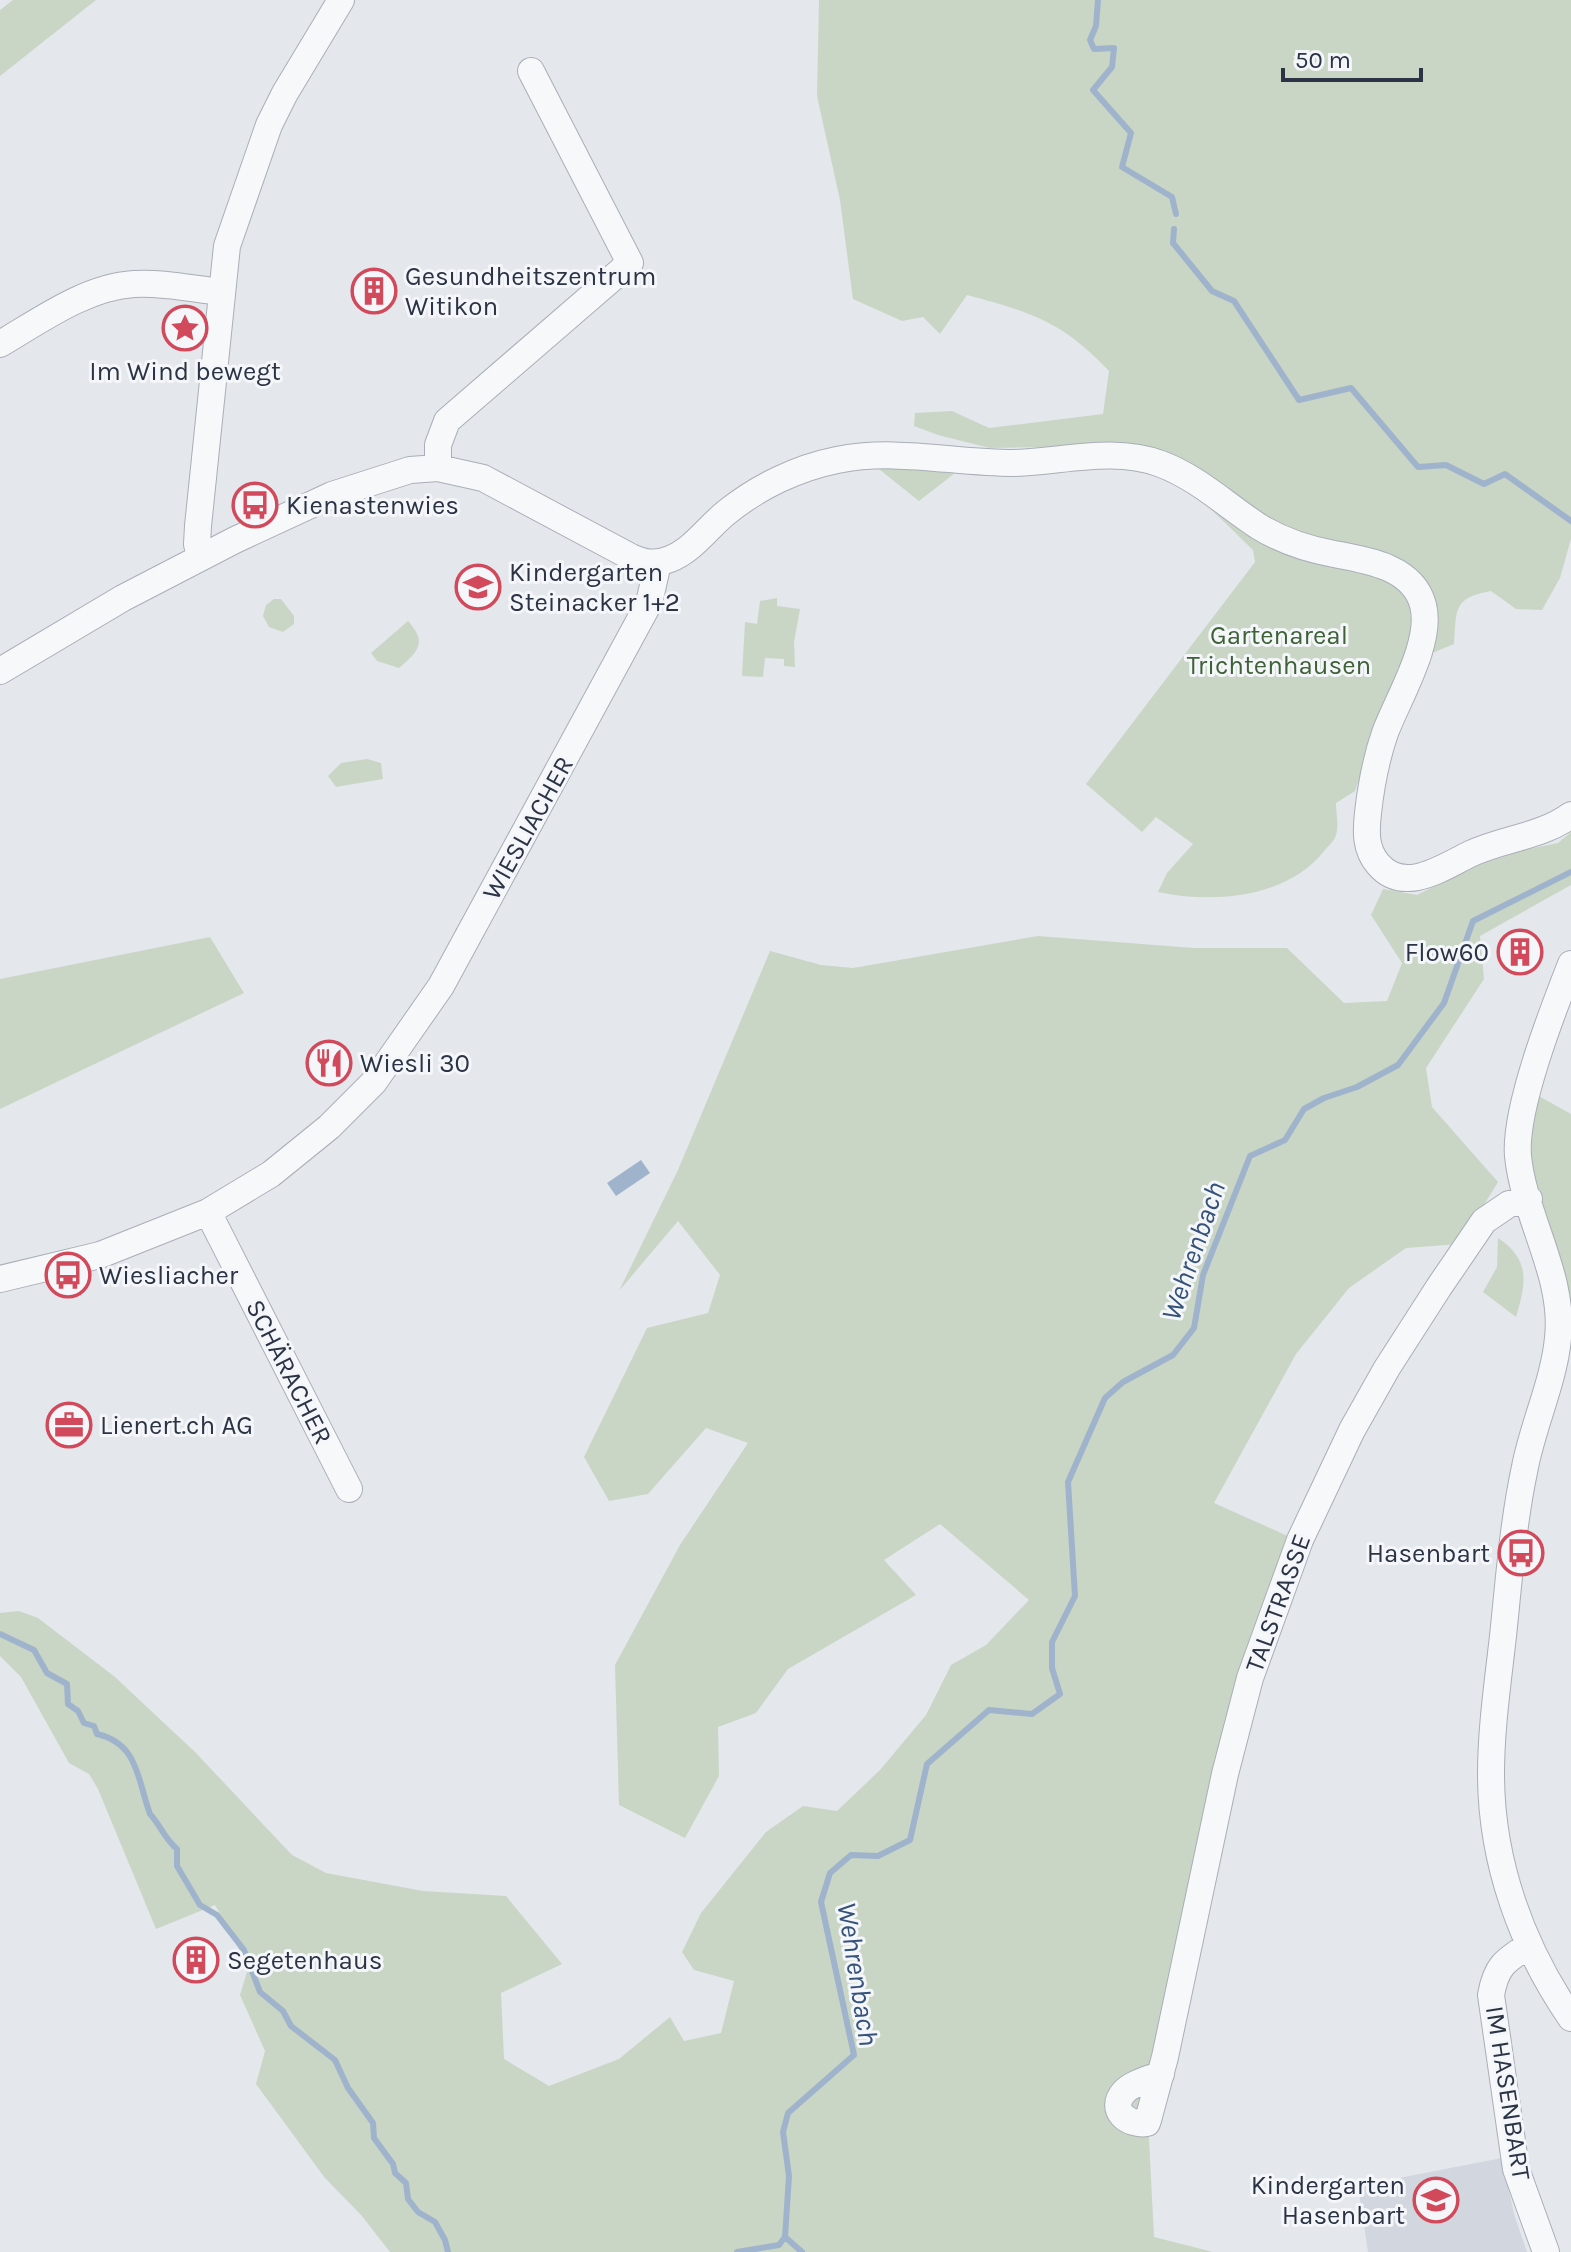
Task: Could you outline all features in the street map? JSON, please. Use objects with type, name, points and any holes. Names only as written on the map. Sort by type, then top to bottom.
[{"type":"street","points":[[200,558],[197,544],[227,246],[269,125],[341,0]]},
{"type":"street","points":[[438,468],[438,445],[447,421],[630,263],[531,71]]},
{"type":"street","points":[[0,344],[61,309],[108,289],[135,284],[221,292]]},
{"type":"street","points":[[0,671],[123,598],[200,558],[332,495],[361,483],[410,470],[438,468],[483,478],[643,563],[658,563],[672,559],[688,548],[750,495],[796,472],[834,460],[896,455],[1012,463],[1108,456],[1158,462],[1196,481],[1262,528],[1290,542],[1381,565],[1402,574],[1414,586],[1423,602],[1425,619],[1421,644],[1385,734],[1373,774],[1367,817],[1371,855],[1390,875],[1419,877],[1494,844],[1540,832],[1571,815]]},
{"type":"street","name":"WIESLIACHER","points":[[0,1279],[100,1255],[208,1212],[271,1174],[329,1127],[374,1082],[409,1034],[474,929],[649,603],[658,563]]},
{"type":"street","points":[[1571,964],[1523,1107],[1518,1155],[1529,1199],[1562,1281],[1558,1339],[1530,1441],[1517,1504],[1491,1763],[1494,1816],[1501,1858],[1528,1946],[1552,1991],[1571,2018]]},
{"type":"street","name":"TALSTRASSE","points":[[1161,2074],[1225,1774],[1254,1665],[1300,1540],[1352,1430],[1439,1287],[1484,1221],[1509,1204],[1529,1199]]},
{"type":"street","name":"SCHÄRACHER","points":[[208,1212],[349,1489]]},
{"type":"street","name":"IM HASENBART","points":[[1528,1946],[1508,1958],[1495,1975],[1491,1995],[1516,2169],[1546,2252]]},
{"type":"shaded area","name":"Kindergarten Hasenbart","points":[[1502,2158],[1514,2214],[1527,2252],[1368,2252],[1358,2186]]},
{"type":"green space","points":[[13,0],[96,0],[0,76],[0,10]]},
{"type":"green space","name":"Gartenareal Trichtenhausen","points":[[819,0],[1571,0],[1571,539],[1560,578],[1542,610],[1516,609],[1491,591],[1469,597],[1459,607],[1454,644],[1398,667],[1355,791],[1336,803],[1335,837],[1309,866],[1291,878],[1271,888],[1226,897],[1158,892],[1167,873],[1193,844],[1156,817],[1142,832],[1086,784],[1255,562],[1253,550],[1145,445],[990,448],[914,426],[915,413],[952,411],[989,428],[1103,414],[1109,371],[1061,330],[990,301],[967,295],[940,334],[923,317],[902,321],[853,299],[840,200],[817,96]]},
{"type":"green space","points":[[875,466],[955,473],[919,501]]},
{"type":"green space","points":[[777,598],[777,606],[800,609],[794,642],[795,667],[784,666],[784,659],[765,658],[763,677],[742,676],[745,622],[757,624],[760,601]]},
{"type":"green space","points":[[274,599],[281,599],[294,616],[294,624],[283,632],[269,627],[263,616],[266,605]]},
{"type":"green space","points":[[408,621],[419,641],[416,651],[399,668],[377,661],[371,653]]},
{"type":"green space","points":[[367,759],[381,763],[383,779],[336,787],[328,776],[341,763]]},
{"type":"green space","points":[[1571,832],[1571,885],[1480,936],[1484,979],[1426,1068],[1432,1107],[1498,1182],[1460,1244],[1406,1248],[1349,1288],[1296,1354],[1214,1503],[1290,1537],[1148,2120],[1154,2237],[1213,2252],[390,2252],[362,2216],[325,2178],[256,2084],[265,2051],[240,1995],[247,1972],[237,1944],[215,1905],[156,1929],[98,1789],[89,1774],[69,1763],[21,1677],[0,1656],[0,1613],[19,1611],[38,1618],[115,1677],[196,1753],[292,1855],[326,1873],[423,1891],[506,1896],[562,1964],[501,1993],[504,2059],[549,2086],[619,2059],[670,2017],[684,2041],[721,2033],[734,1981],[694,1970],[682,1952],[701,1913],[766,1832],[803,1806],[837,1811],[880,1770],[926,1715],[951,1665],[986,1645],[1029,1600],[940,1524],[884,1560],[916,1595],[788,1669],[756,1713],[718,1727],[719,1776],[685,1838],[619,1805],[615,1665],[680,1545],[748,1443],[706,1428],[648,1494],[609,1501],[584,1457],[647,1328],[708,1313],[720,1275],[678,1221],[619,1291],[678,1170],[770,951],[821,965],[853,968],[1038,936],[1194,948],[1287,948],[1344,1003],[1387,1001],[1402,963],[1371,915],[1383,889],[1417,895],[1472,867],[1558,843]]},
{"type":"green space","points":[[210,937],[244,993],[0,1109],[0,979]]},
{"type":"green space","points":[[1528,1090],[1571,1114],[1571,1316],[1521,1172]]},
{"type":"green space","points":[[1498,1238],[1509,1246],[1521,1264],[1523,1283],[1516,1317],[1483,1292],[1497,1267]]},
{"type":"water","points":[[641,1160],[650,1173],[616,1196],[607,1183]]},
{"type":"waterway","points":[[1098,0],[1096,26],[1090,40],[1094,49],[1114,48],[1112,67],[1093,90],[1131,133],[1122,167],[1172,197],[1176,214]]},
{"type":"waterway","points":[[1174,229],[1173,243],[1212,291],[1234,301],[1299,400],[1351,388],[1418,467],[1446,465],[1484,484],[1505,474],[1571,521]]},
{"type":"waterway","name":"Wehrenbach","points":[[737,2252],[779,2245],[785,2237],[789,2176],[783,2132],[788,2113],[854,2055],[821,1902],[830,1873],[851,1855],[878,1856],[910,1840],[927,1764],[989,1710],[1032,1714],[1060,1694],[1052,1668],[1052,1642],[1075,1596],[1068,1482],[1105,1398],[1123,1382],[1173,1355],[1194,1328],[1203,1275],[1250,1156],[1285,1140],[1304,1109],[1324,1098],[1357,1087],[1398,1065],[1444,1003],[1473,921],[1571,872]]},
{"type":"waterway","points":[[0,1634],[34,1650],[47,1673],[67,1684],[68,1704],[78,1711],[84,1723],[94,1726],[97,1734],[111,1739],[129,1754],[150,1814],[177,1849],[177,1866],[200,1905],[217,1915],[244,1950],[260,1992],[283,2011],[291,2026],[335,2060],[348,2088],[373,2123],[374,2138],[393,2164],[395,2173],[406,2183],[408,2199],[418,2212],[435,2222],[448,2252]]},
{"type":"waterway","points":[[785,2237],[802,2252]]},
{"type":"place","name":"Gesundheitszentrum Witikon","points":[[374,291]]},
{"type":"place","name":"Im Wind bewegt","points":[[185,328]]},
{"type":"place","name":"Kienastenwies","points":[[255,505]]},
{"type":"place","name":"Kindergarten Steinacker 1+2","points":[[478,587]]},
{"type":"place","name":"Flow60","points":[[1520,952]]},
{"type":"place","name":"Wiesli 30","points":[[329,1063]]},
{"type":"place","name":"Wiesliacher","points":[[68,1275]]},
{"type":"place","name":"Lienert.ch AG","points":[[69,1425]]},
{"type":"place","name":"Hasenbart","points":[[1521,1553]]},
{"type":"place","name":"Segetenhaus","points":[[196,1960]]},
{"type":"place","name":"Kindergarten Hasenbart","points":[[1436,2200]]}]
